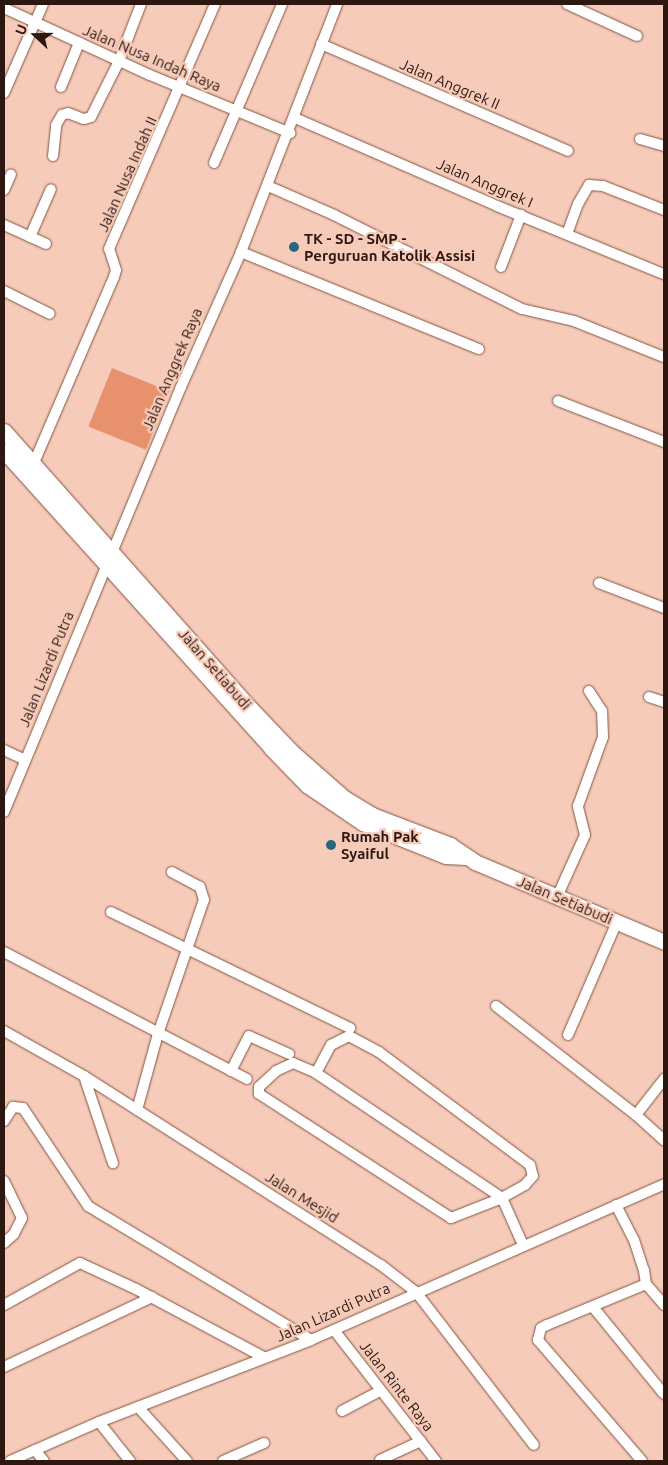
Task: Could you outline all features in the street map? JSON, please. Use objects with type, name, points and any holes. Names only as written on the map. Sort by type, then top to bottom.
[{"type":"main road","name":"Jalan Setiabudi","points":[[4,431],[108,559]]},
{"type":"main road","name":"Jalan Setiabudi","points":[[4,452],[249,707],[328,784],[372,815],[450,846],[465,857],[664,942]]},
{"type":"street","points":[[4,92],[43,4]]},
{"type":"street","points":[[53,156],[60,117],[68,113],[84,119],[91,117],[119,61],[141,4]]},
{"type":"street","name":"Jalan Nusa Indah II","points":[[33,465],[114,277],[116,270],[109,249],[181,88],[215,4]]},
{"type":"street","points":[[214,163],[282,4]]},
{"type":"street","name":"Jalan Anggrek Raya","points":[[108,559],[241,252],[290,133],[337,4]]},
{"type":"street","points":[[567,4],[637,36]]},
{"type":"street","name":"Jalan Nusa Indah Raya","points":[[4,8],[119,61],[290,133]]},
{"type":"street","points":[[61,87],[79,43]]},
{"type":"street","name":"Jalan Anggrek II","points":[[321,44],[568,151]]},
{"type":"street","name":"Jalan Anggrek I","points":[[295,118],[664,274]]},
{"type":"street","points":[[640,139],[664,146]]},
{"type":"street","points":[[4,190],[11,174]]},
{"type":"street","points":[[567,234],[589,185],[611,189],[664,210]]},
{"type":"street","points":[[268,186],[334,215],[522,309],[574,321],[664,357]]},
{"type":"street","points":[[30,238],[51,189]]},
{"type":"street","points":[[501,267],[521,215]]},
{"type":"street","points":[[4,225],[46,244]]},
{"type":"street","points":[[241,252],[479,349]]},
{"type":"street","points":[[4,291],[50,314]]},
{"type":"street","points":[[558,401],[664,442]]},
{"type":"street","name":"Jalan Lizardi Putra","points":[[4,812],[108,559]]},
{"type":"street","points":[[600,583],[664,608]]},
{"type":"street","points":[[558,897],[585,835],[578,806],[603,737],[602,712],[589,691]]},
{"type":"street","points":[[649,697],[664,702]]},
{"type":"street","points":[[4,750],[25,760]]},
{"type":"street","points":[[137,1110],[158,1034],[205,895],[200,887],[172,872]]},
{"type":"street","points":[[111,912],[350,1028]]},
{"type":"street","points":[[568,1035],[617,922]]},
{"type":"street","points":[[4,952],[247,1080]]},
{"type":"street","points":[[496,1006],[636,1115],[664,1140]]},
{"type":"street","name":"Jalan Mesjid","points":[[4,1031],[84,1076],[381,1265],[416,1292],[534,1445]]},
{"type":"street","points":[[231,1071],[248,1036],[289,1054]]},
{"type":"street","points":[[316,1073],[331,1045],[349,1036],[379,1052],[530,1165],[533,1171],[530,1180],[502,1198],[451,1218],[258,1092],[268,1077],[293,1064],[316,1073],[502,1198],[523,1245]]},
{"type":"street","points":[[84,1076],[113,1163]]},
{"type":"street","points":[[636,1115],[664,1080]]},
{"type":"street","points":[[4,1121],[13,1107],[23,1108],[88,1206],[311,1340]]},
{"type":"street","points":[[4,1181],[22,1218],[14,1234],[4,1243]]},
{"type":"street","name":"Jalan Lizardi Putra","points":[[10,1461],[99,1422],[311,1340],[664,1184]]},
{"type":"street","points":[[616,1205],[634,1240],[644,1270],[646,1284],[664,1305]]},
{"type":"street","points":[[4,1306],[80,1263],[152,1297],[264,1358]]},
{"type":"street","points":[[642,1461],[538,1340],[542,1328],[646,1284]]},
{"type":"street","points":[[4,1367],[152,1297]]},
{"type":"street","points":[[593,1307],[664,1394]]},
{"type":"street","name":"Jalan Rinte Raya","points":[[334,1330],[436,1461]]},
{"type":"street","points":[[342,1411],[380,1391]]},
{"type":"street","points":[[138,1407],[187,1461]]},
{"type":"street","points":[[99,1422],[130,1461]]},
{"type":"street","points":[[380,1460],[421,1441]]},
{"type":"street","points":[[224,1461],[264,1443]]},
{"type":"street","points":[[35,1450],[44,1461]]},
{"type":"shaded area","points":[[112,368],[169,391],[146,450],[88,426]]},
{"type":"place","name":"TK - SD - SMP - Perguruan Katolik Assisi","points":[[294,247]]},
{"type":"place","name":"Rumah Pak Syaiful","points":[[331,845]]}]
